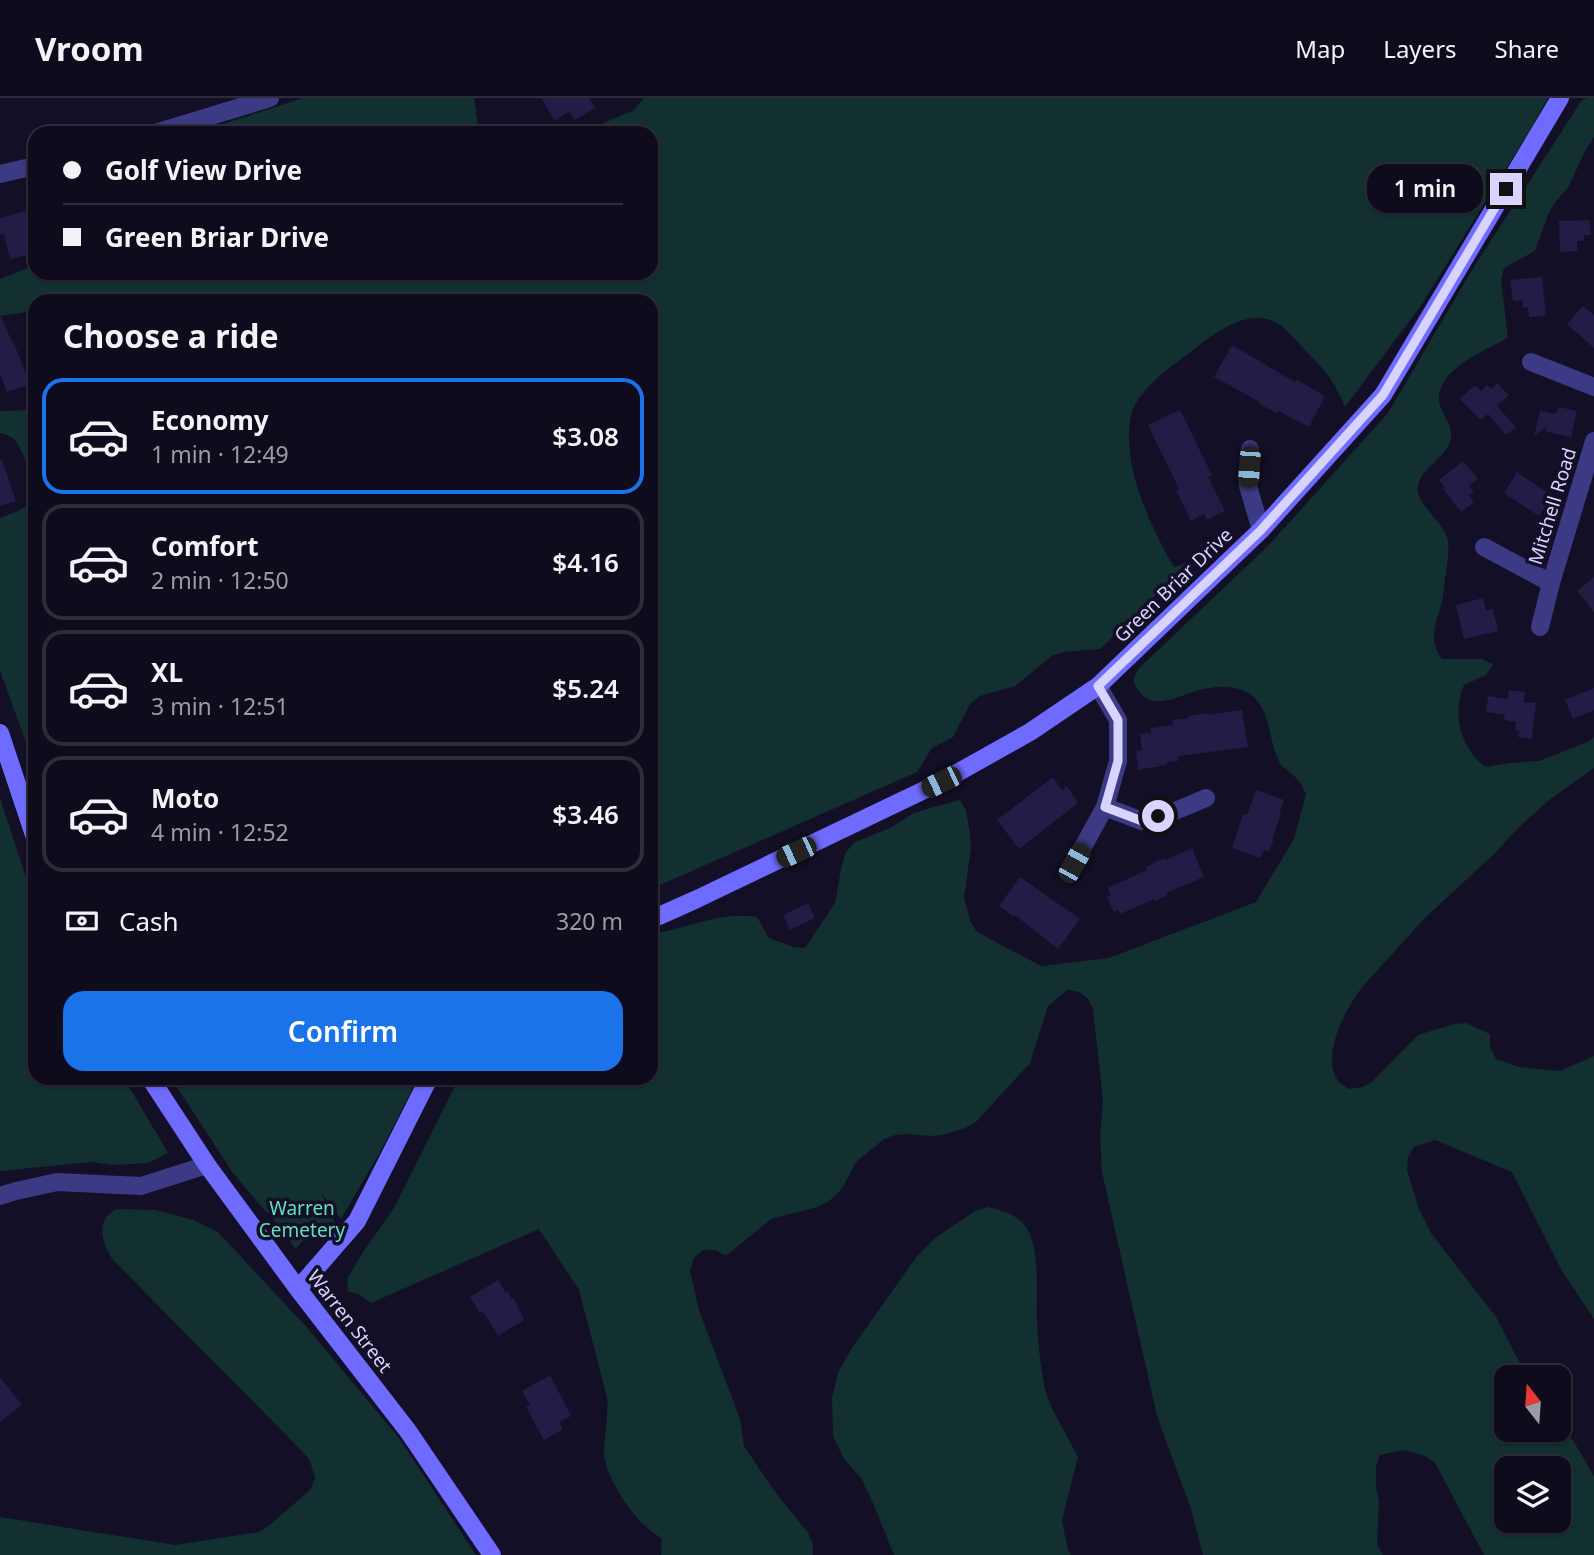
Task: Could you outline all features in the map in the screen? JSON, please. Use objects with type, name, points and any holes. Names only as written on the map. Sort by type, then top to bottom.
[{"type":"street","points":[[178,126],[270,98]]},
{"type":"street","name":"Green Briar Drive","points":[[658,916],[941,782],[1030,732],[1098,686],[1261,530],[1383,395],[1560,98]]},
{"type":"street","points":[[0,174],[28,168]]},
{"type":"street","points":[[1531,362],[1594,387]]},
{"type":"street","name":"Mitchell Road","points":[[1540,627],[1594,441]]},
{"type":"street","points":[[1250,449],[1248,486],[1261,530]]},
{"type":"street","name":"Mitchell Road","points":[[1485,547],[1551,583]]},
{"type":"street","points":[[1074,863],[1105,807],[1118,761],[1118,720],[1098,686]]},
{"type":"street","points":[[0,733],[28,817]]},
{"type":"street","points":[[1105,807],[1142,821],[1206,798]]},
{"type":"street","name":"Warren Street","points":[[155,1085],[207,1165],[298,1289],[408,1431],[492,1555]]},
{"type":"street","points":[[298,1289],[357,1221],[425,1085]]},
{"type":"street","points":[[0,1196],[57,1182],[141,1186],[207,1165]]},
{"type":"green space","points":[[303,98],[474,98],[478,126],[217,126]]},
{"type":"green space","points":[[644,98],[1548,98],[1420,307],[1345,407],[1327,374],[1283,327],[1270,320],[1256,318],[1242,320],[1215,334],[1166,371],[1144,392],[1131,416],[1129,435],[1134,474],[1147,514],[1174,567],[1190,562],[1100,649],[1053,655],[1015,686],[980,696],[970,704],[953,737],[932,748],[917,772],[658,886],[658,294],[28,294],[28,312],[0,316],[0,279],[28,268],[28,280],[658,280],[658,126],[596,126],[634,110]]},
{"type":"green space","points":[[1594,98],[1594,137],[1569,186],[1548,215],[1535,251],[1504,268],[1501,279],[1508,338],[1460,365],[1441,388],[1439,402],[1451,438],[1445,451],[1420,479],[1418,493],[1425,507],[1442,527],[1448,541],[1443,598],[1434,633],[1437,650],[1442,659],[1481,659],[1493,664],[1486,675],[1464,685],[1460,696],[1458,708],[1461,730],[1470,750],[1485,767],[1539,761],[1588,742],[1594,737],[1594,768],[1548,801],[1520,826],[1426,917],[1364,985],[1343,1018],[1332,1059],[1339,1082],[1348,1089],[1363,1087],[1373,1081],[1418,1035],[1466,1023],[1490,1034],[1490,1047],[1496,1059],[1519,1067],[1560,1071],[1594,1056],[1594,1319],[1562,1271],[1512,1172],[1435,1140],[1414,1147],[1408,1157],[1407,1170],[1419,1209],[1431,1233],[1496,1317],[1521,1365],[1494,1365],[1494,1442],[1572,1442],[1572,1439],[1594,1476],[1594,1555],[1484,1555],[1435,1463],[1425,1456],[1404,1450],[1380,1455],[1376,1466],[1379,1501],[1377,1544],[1383,1555],[1203,1555],[1191,1509],[1157,1416],[1102,1172],[1100,1136],[1103,1101],[1093,1009],[1089,1000],[1077,991],[1067,990],[1048,1006],[1030,1063],[976,1122],[942,1135],[906,1134],[884,1139],[856,1162],[845,1183],[829,1201],[818,1207],[771,1219],[726,1256],[715,1250],[703,1250],[694,1258],[690,1271],[699,1310],[740,1419],[744,1446],[773,1489],[808,1533],[813,1544],[813,1555],[661,1555],[662,1539],[631,1511],[608,1471],[604,1453],[607,1397],[579,1290],[539,1229],[371,1303],[348,1291],[347,1279],[394,1208],[456,1085],[658,1085],[658,933],[716,918],[757,917],[769,938],[793,947],[805,948],[835,903],[846,852],[855,842],[890,828],[912,814],[960,800],[966,810],[970,835],[971,848],[964,897],[970,921],[977,932],[1041,966],[1109,958],[1256,902],[1294,839],[1306,794],[1298,780],[1279,761],[1260,704],[1244,691],[1226,687],[1214,687],[1169,700],[1152,701],[1138,691],[1133,680],[1138,669],[1268,546],[1388,413],[1472,270],[1582,100]]},
{"type":"green space","points":[[28,410],[28,466],[15,440],[0,433],[0,411]]},
{"type":"green space","points":[[27,505],[28,748],[0,671],[0,518]]},
{"type":"green space","points":[[0,798],[28,884],[28,1085],[128,1085],[168,1153],[148,1163],[113,1165],[91,1162],[0,1171]]},
{"type":"green space","name":"Warren Cemetery","points":[[176,1085],[414,1085],[341,1219],[321,1192],[336,1224],[301,1242],[296,1249],[233,1173]]},
{"type":"green space","points":[[988,1207],[1006,1212],[1022,1222],[1033,1242],[1044,1384],[1054,1412],[1078,1457],[1062,1520],[1071,1555],[894,1555],[861,1478],[844,1459],[833,1436],[832,1398],[838,1372],[917,1256],[935,1238],[975,1211]]},
{"type":"green space","points":[[116,1209],[156,1210],[193,1220],[218,1232],[309,1330],[399,1438],[476,1555],[0,1555],[0,1517],[175,1545],[259,1532],[310,1490],[315,1478],[310,1461],[302,1451],[113,1260],[102,1233],[104,1221]]},
{"type":"building","points":[[541,98],[589,98],[595,108],[575,120],[569,111],[555,121]]},
{"type":"building","points":[[28,210],[28,255],[10,259],[4,234],[0,235],[0,218]]},
{"type":"building","points":[[1590,220],[1591,235],[1584,235],[1584,241],[1577,241],[1577,251],[1560,252],[1559,221]]},
{"type":"building","points":[[1542,277],[1546,316],[1529,317],[1528,307],[1523,308],[1523,300],[1513,301],[1510,280]]},
{"type":"building","points":[[1583,306],[1594,315],[1594,348],[1567,324]]},
{"type":"building","points":[[0,314],[13,341],[28,385],[7,392],[0,374]]},
{"type":"building","points":[[1232,345],[1295,382],[1297,380],[1325,396],[1309,427],[1259,404],[1260,402],[1214,377]]},
{"type":"building","points":[[1497,383],[1509,395],[1497,406],[1516,427],[1506,435],[1488,414],[1480,420],[1460,399],[1475,385],[1481,391],[1487,385],[1491,389]]},
{"type":"building","points":[[1559,407],[1577,411],[1571,437],[1544,431],[1548,425],[1534,436],[1540,411],[1555,414]]},
{"type":"building","points":[[1180,410],[1212,475],[1208,477],[1225,511],[1207,520],[1204,514],[1191,521],[1176,490],[1179,489],[1148,425]]},
{"type":"building","points":[[2,460],[16,501],[0,506],[0,461]]},
{"type":"building","points":[[1463,461],[1478,479],[1469,486],[1474,492],[1469,495],[1474,502],[1461,512],[1439,480]]},
{"type":"building","points":[[1517,472],[1552,496],[1539,516],[1504,493]]},
{"type":"building","points":[[1594,577],[1594,612],[1577,591]]},
{"type":"building","points":[[1483,598],[1486,611],[1493,609],[1498,631],[1464,639],[1456,605]]},
{"type":"building","points":[[1594,688],[1594,710],[1573,719],[1565,700]]},
{"type":"building","points":[[1509,690],[1525,692],[1524,702],[1536,703],[1532,739],[1518,737],[1516,722],[1504,720],[1505,715],[1486,712],[1488,696],[1508,699]]},
{"type":"building","points":[[1242,710],[1248,747],[1178,756],[1178,761],[1167,762],[1167,765],[1138,770],[1136,751],[1142,750],[1140,734],[1151,733],[1151,728],[1173,725],[1172,720],[1189,718],[1188,716]]},
{"type":"building","points":[[1053,777],[1062,790],[1067,786],[1078,803],[1019,849],[997,820]]},
{"type":"building","points":[[1256,790],[1284,800],[1274,839],[1268,852],[1264,850],[1260,858],[1232,848],[1243,814],[1247,815]]},
{"type":"building","points":[[1192,848],[1204,877],[1166,893],[1168,895],[1155,901],[1154,899],[1120,914],[1118,910],[1114,912],[1107,897],[1111,895],[1108,888],[1147,870],[1146,867],[1164,858],[1166,860]]},
{"type":"building","points":[[1020,877],[1080,919],[1058,949],[1015,915],[1014,917],[999,906]]},
{"type":"building","points":[[808,903],[815,918],[790,930],[783,915]]},
{"type":"building","points":[[498,1280],[505,1292],[514,1298],[524,1320],[498,1336],[483,1311],[480,1313],[470,1297]]},
{"type":"building","points":[[550,1375],[571,1416],[559,1422],[563,1429],[544,1440],[526,1407],[530,1405],[522,1391]]},
{"type":"building","points":[[0,1377],[22,1405],[0,1422]]},
{"type":"route","points":[[1158,816],[1142,821],[1105,807],[1118,761],[1118,720],[1098,686],[1261,530],[1383,395],[1506,189]]}]
